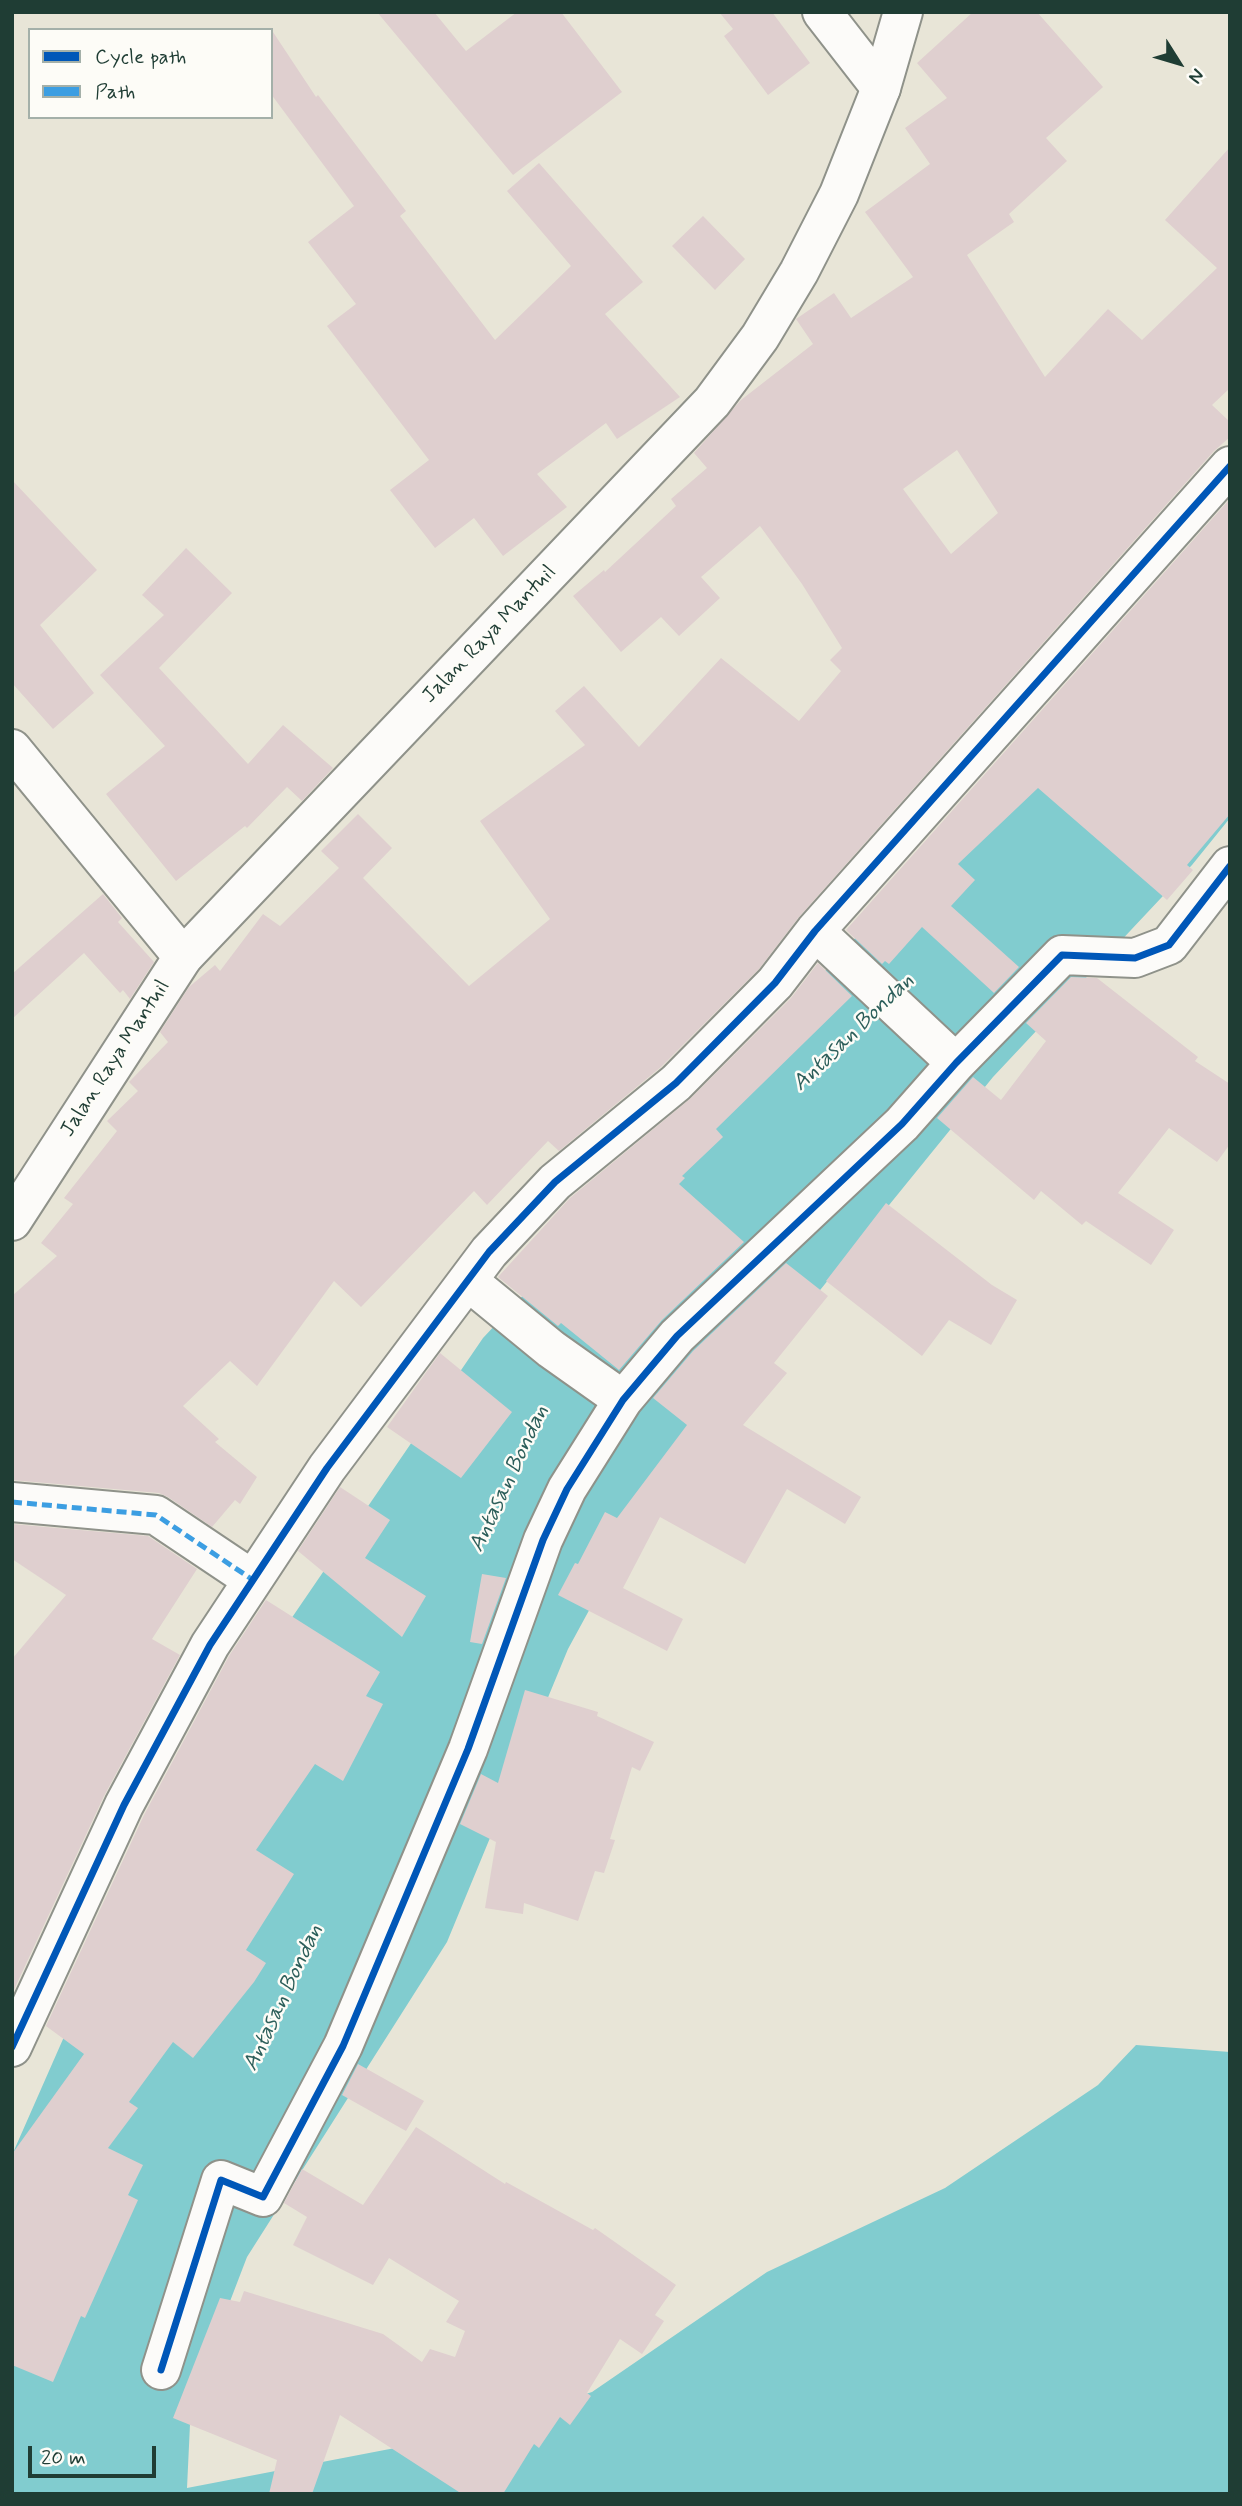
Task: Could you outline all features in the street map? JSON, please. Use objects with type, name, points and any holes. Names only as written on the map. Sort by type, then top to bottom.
[{"type":"street","points":[[822,12],[881,88]]},
{"type":"street","name":"Jalan Raya Mantuil","points":[[12,1221],[183,957],[712,402],[761,337],[799,272],[839,194],[881,88],[903,12]]},
{"type":"street","points":[[12,2047],[124,1805],[210,1645],[327,1468],[489,1252],[555,1182],[676,1083],[775,982],[815,931],[1230,466]]},
{"type":"street","points":[[12,749],[183,957]]},
{"type":"street","points":[[161,2370],[221,2180],[263,2197],[343,2046],[468,1749],[542,1540],[567,1489],[623,1400],[677,1336],[902,1124],[956,1063],[1062,954],[1135,958],[1169,945],[1230,866]]},
{"type":"street","points":[[815,931],[956,1063]]},
{"type":"street","points":[[468,1281],[551,1349],[623,1400]]},
{"type":"street","points":[[12,1502],[156,1515],[253,1580]]},
{"type":"water","name":"Antasan Bondan","points":[[1230,523],[1230,818],[1192,865],[993,1077],[648,1502],[568,1649],[447,1942],[247,2257],[191,2403],[187,2488],[447,2438],[592,2392],[767,2272],[945,2188],[1098,2085],[1136,2045],[1230,2052],[1230,2494],[12,2494],[12,2155],[170,1796],[483,1338],[858,935],[1083,672]]},
{"type":"building","points":[[377,12],[434,12],[466,51],[517,12],[561,12],[622,92],[513,175]]},
{"type":"building","points":[[719,12],[772,12],[810,63],[768,95],[724,36],[733,29]]},
{"type":"building","points":[[973,12],[1037,12],[1103,87],[1046,138],[1067,161],[1009,214],[1014,222],[967,255],[1045,377],[1108,309],[1142,340],[1217,268],[1165,220],[1230,147],[1230,388],[1212,405],[1230,422],[1230,437],[1214,451],[799,917],[759,969],[661,1067],[559,1151],[548,1141],[487,1205],[474,1191],[361,1307],[334,1281],[257,1386],[230,1361],[183,1406],[219,1439],[215,1442],[257,1477],[240,1504],[235,1500],[212,1527],[159,1493],[12,1480],[12,1296],[57,1256],[41,1243],[73,1204],[64,1198],[117,1131],[107,1121],[138,1091],[129,1082],[168,1042],[160,1032],[189,987],[215,965],[220,971],[263,914],[280,926],[339,868],[321,851],[358,814],[392,848],[363,878],[469,986],[550,919],[480,821],[585,745],[555,711],[584,686],[639,747],[721,658],[799,721],[841,671],[830,660],[842,648],[802,584],[760,526],[701,577],[720,598],[679,636],[661,617],[621,652],[573,596],[604,570],[605,572],[676,506],[671,499],[707,468],[694,453],[741,400],[813,344],[796,319],[834,293],[851,318],[913,277],[865,212],[930,164],[905,128],[947,98],[917,63]],"holes":[[[957,450],[998,513],[951,554],[903,489]]]},
{"type":"building","points":[[273,32],[316,97],[318,95],[406,211],[400,216],[495,340],[571,266],[507,191],[539,163],[643,282],[605,314],[680,397],[617,439],[606,423],[537,474],[567,507],[503,556],[474,518],[435,548],[390,490],[429,460],[327,326],[356,304],[308,242],[354,206],[273,97]]},
{"type":"building","points":[[703,216],[745,259],[715,290],[672,246]]},
{"type":"building","points":[[12,480],[97,570],[40,625],[94,693],[53,729],[12,683]]},
{"type":"building","points":[[1228,501],[1230,814],[1187,865],[1193,870],[1167,900],[1038,788],[958,864],[975,880],[951,906],[1019,967],[994,993],[922,927],[889,964],[885,961],[882,964],[846,930]]},
{"type":"building","points":[[186,548],[232,593],[159,668],[248,764],[283,725],[333,768],[302,801],[287,787],[247,828],[245,826],[176,881],[106,794],[165,746],[100,675],[164,615],[142,595]]},
{"type":"building","points":[[103,894],[122,918],[118,922],[154,962],[130,999],[123,990],[120,993],[84,953],[12,1019],[12,974]]},
{"type":"building","points":[[818,963],[852,996],[716,1129],[723,1137],[682,1176],[685,1178],[679,1184],[744,1242],[662,1320],[619,1370],[561,1323],[558,1326],[498,1277],[570,1198],[691,1098],[791,998]]},
{"type":"building","points":[[1071,977],[1097,978],[1198,1057],[1195,1061],[1230,1084],[1230,1144],[1217,1162],[1169,1128],[1118,1193],[1174,1230],[1151,1265],[1086,1221],[1082,1225],[1041,1191],[1034,1200],[937,1118],[973,1077],[1001,1100],[1046,1041],[1026,1023]]},
{"type":"building","points":[[886,1203],[992,1285],[1017,1300],[991,1345],[949,1320],[922,1356],[826,1281]]},
{"type":"building","points":[[786,1263],[828,1296],[774,1363],[787,1373],[743,1425],[861,1497],[845,1524],[787,1489],[745,1564],[660,1517],[623,1588],[683,1619],[667,1651],[558,1595],[575,1563],[578,1564],[605,1512],[617,1518],[687,1425],[653,1398],[693,1351]]},
{"type":"building","points":[[440,1353],[512,1412],[461,1478],[387,1427]]},
{"type":"building","points":[[340,1487],[390,1520],[365,1558],[426,1596],[402,1637],[298,1551]]},
{"type":"building","points":[[12,1524],[148,1536],[197,1569],[152,1639],[180,1655],[104,1796],[12,1994],[12,1659],[66,1595],[12,1559]]},
{"type":"building","points":[[482,1574],[506,1578],[482,1644],[470,1642]]},
{"type":"building","points":[[266,1600],[380,1672],[366,1696],[383,1704],[343,1781],[315,1764],[256,1850],[294,1874],[246,1950],[266,1963],[254,1982],[193,2058],[173,2042],[129,2102],[138,2108],[108,2148],[143,2165],[128,2195],[138,2200],[85,2318],[81,2316],[53,2382],[12,2365],[12,2154],[84,2054],[46,2026],[144,1815],[229,1656]]},
{"type":"building","points":[[525,1690],[598,1712],[597,1716],[654,1742],[640,1771],[632,1767],[610,1839],[615,1840],[604,1873],[595,1871],[578,1921],[524,1903],[523,1914],[485,1908],[496,1842],[460,1824],[481,1774],[498,1783]]},
{"type":"building","points":[[358,2064],[424,2101],[406,2131],[342,2095]]},
{"type":"building","points":[[416,2127],[505,2184],[506,2182],[593,2230],[595,2228],[676,2285],[655,2315],[664,2321],[642,2354],[620,2339],[587,2393],[591,2396],[570,2425],[560,2417],[539,2448],[534,2444],[503,2494],[462,2494],[340,2415],[312,2494],[269,2494],[277,2460],[173,2418],[220,2298],[240,2302],[244,2291],[383,2334],[422,2362],[430,2349],[455,2357],[465,2331],[446,2322],[459,2301],[389,2258],[373,2285],[293,2245],[307,2217],[284,2203],[302,2169],[363,2205]]},
{"type":"marked path","points":[[12,1502],[156,1515],[253,1580]]},
{"type":"cycle path","points":[[12,2047],[124,1805],[210,1645],[327,1468],[489,1252],[555,1182],[676,1083],[775,983],[815,931],[1230,466]]},
{"type":"cycle path","points":[[161,2370],[221,2180],[263,2197],[343,2046],[468,1749],[543,1540],[567,1489],[623,1400],[677,1336],[902,1124],[956,1063],[1062,955],[1135,958],[1169,945],[1230,866]]}]
